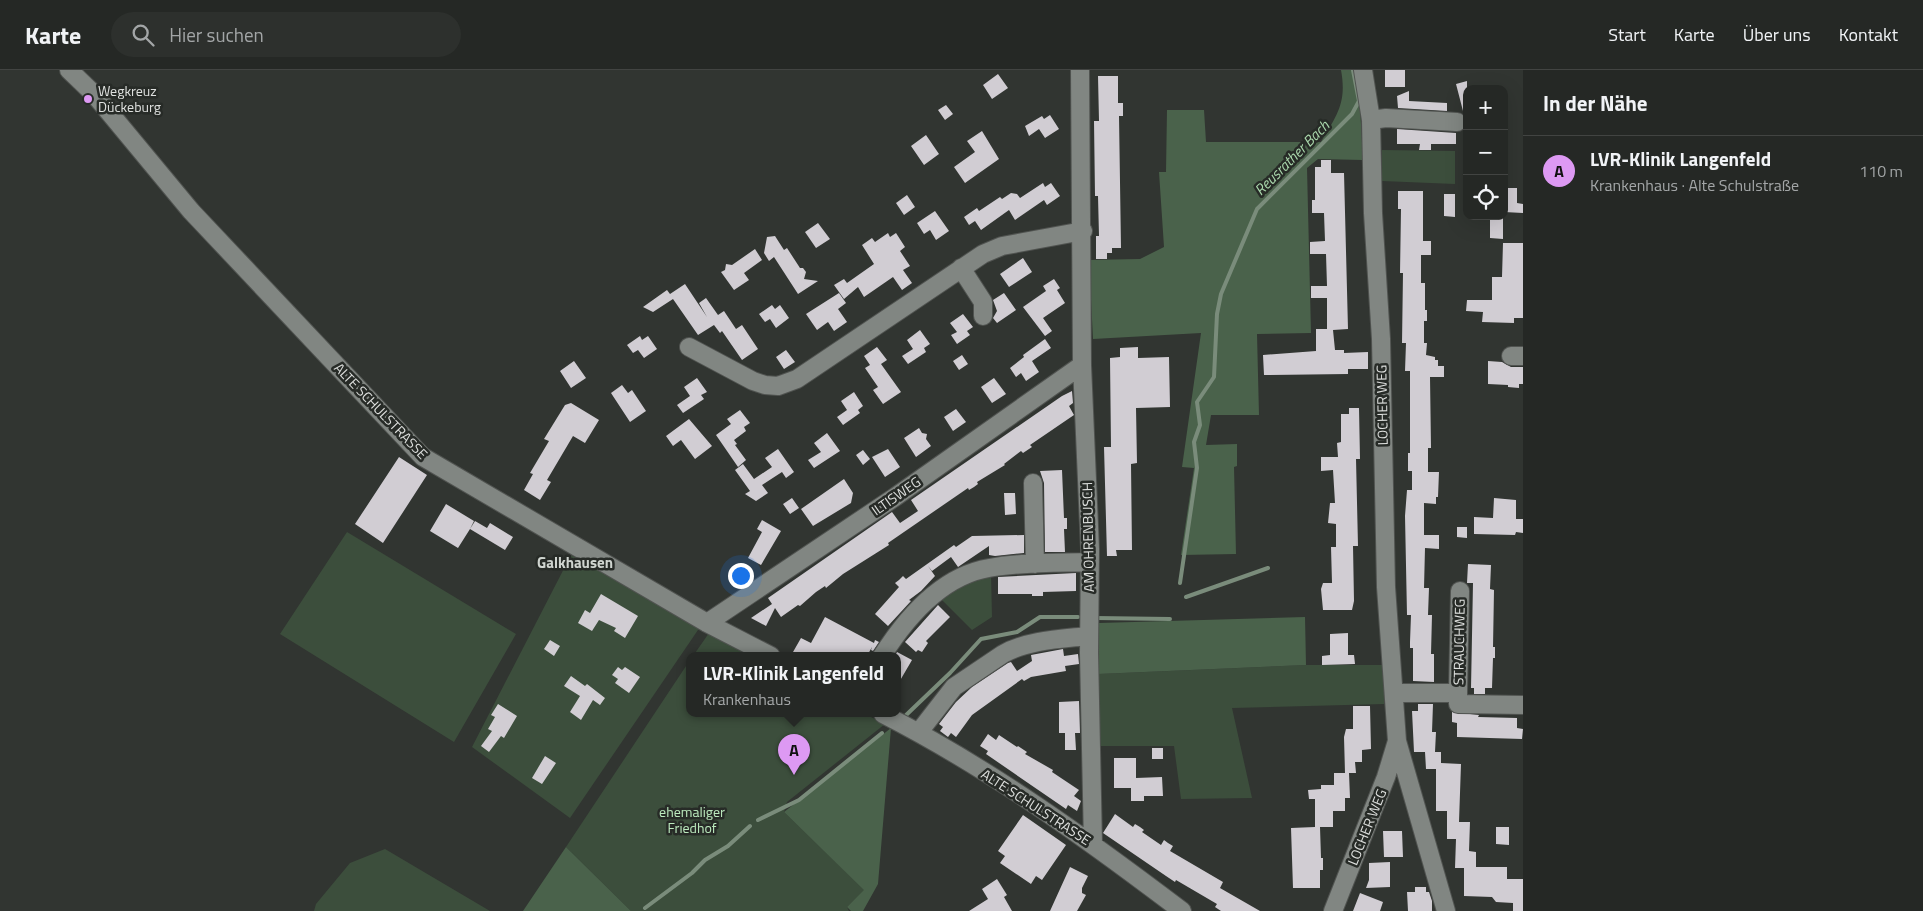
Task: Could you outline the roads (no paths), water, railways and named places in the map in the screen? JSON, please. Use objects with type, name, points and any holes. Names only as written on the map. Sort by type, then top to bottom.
[{"type":"street","name":"ALTE SCHULSTRASSE","points":[[69,70],[94,94],[191,212],[423,457],[707,623],[763,652]]},
{"type":"street","name":"AM OHRENBUSCH","points":[[1080,70],[1083,230],[1082,365],[1090,562],[1088,636],[1093,844]]},
{"type":"street","name":"LOCHER WEG","points":[[1363,70],[1371,120],[1373,212],[1381,339],[1386,587],[1397,742],[1446,911]]},
{"type":"street","points":[[1371,120],[1386,118],[1458,122]]},
{"type":"street","points":[[689,347],[753,381],[778,386],[797,379],[983,254],[1002,246],[1083,230]]},
{"type":"street","points":[[962,268],[983,302],[983,316]]},
{"type":"street","name":"ILTISWEG","points":[[707,623],[895,497],[1082,365]]},
{"type":"street","points":[[1033,483],[1035,564]]},
{"type":"street","points":[[885,652],[894,637],[920,607],[953,581],[988,568],[1090,562]]},
{"type":"street","name":"STRAUCHWEG","points":[[1460,591],[1458,704],[1523,705]]},
{"type":"street","points":[[919,732],[954,687],[1003,654],[1012,649],[1055,640],[1088,636]]},
{"type":"street","name":"STRAUCHWEG","points":[[1394,693],[1458,693]]},
{"type":"street","name":"ALTE SCHULSTRASSE","points":[[888,717],[919,732],[1093,844],[1182,911]]},
{"type":"street","name":"LOCHER WEG","points":[[1333,911],[1386,777],[1397,742]]},
{"type":"waterway","name":"Reusrather Bach","points":[[1180,583],[1197,468],[1194,442],[1200,425],[1197,402],[1214,377],[1217,314],[1221,294],[1257,209],[1352,114],[1359,101],[1353,70]]},
{"type":"waterway","points":[[1186,597],[1268,568]]},
{"type":"waterway","name":"Reusrather Bach","points":[[903,718],[950,673],[981,639],[1017,632],[1040,617],[1078,617]]},
{"type":"waterway","name":"Reusrather Bach","points":[[1095,618],[1170,619]]},
{"type":"waterway","name":"Reusrather Bach","points":[[758,820],[799,800],[882,733]]},
{"type":"waterway","name":"Reusrather Bach","points":[[645,908],[692,873],[705,860],[728,846],[750,826]]},
{"type":"place","name":"Wegkreuz Dückeburg","points":[[88,99]]},
{"type":"place","name":"LVR-Klinik Langenfeld","points":[[794,775]]},
{"type":"district","name":"Galkhausen","points":[[575,563]]},
{"type":"park label","name":"ehemaliger Friedhof","points":[[692,820]]}]
